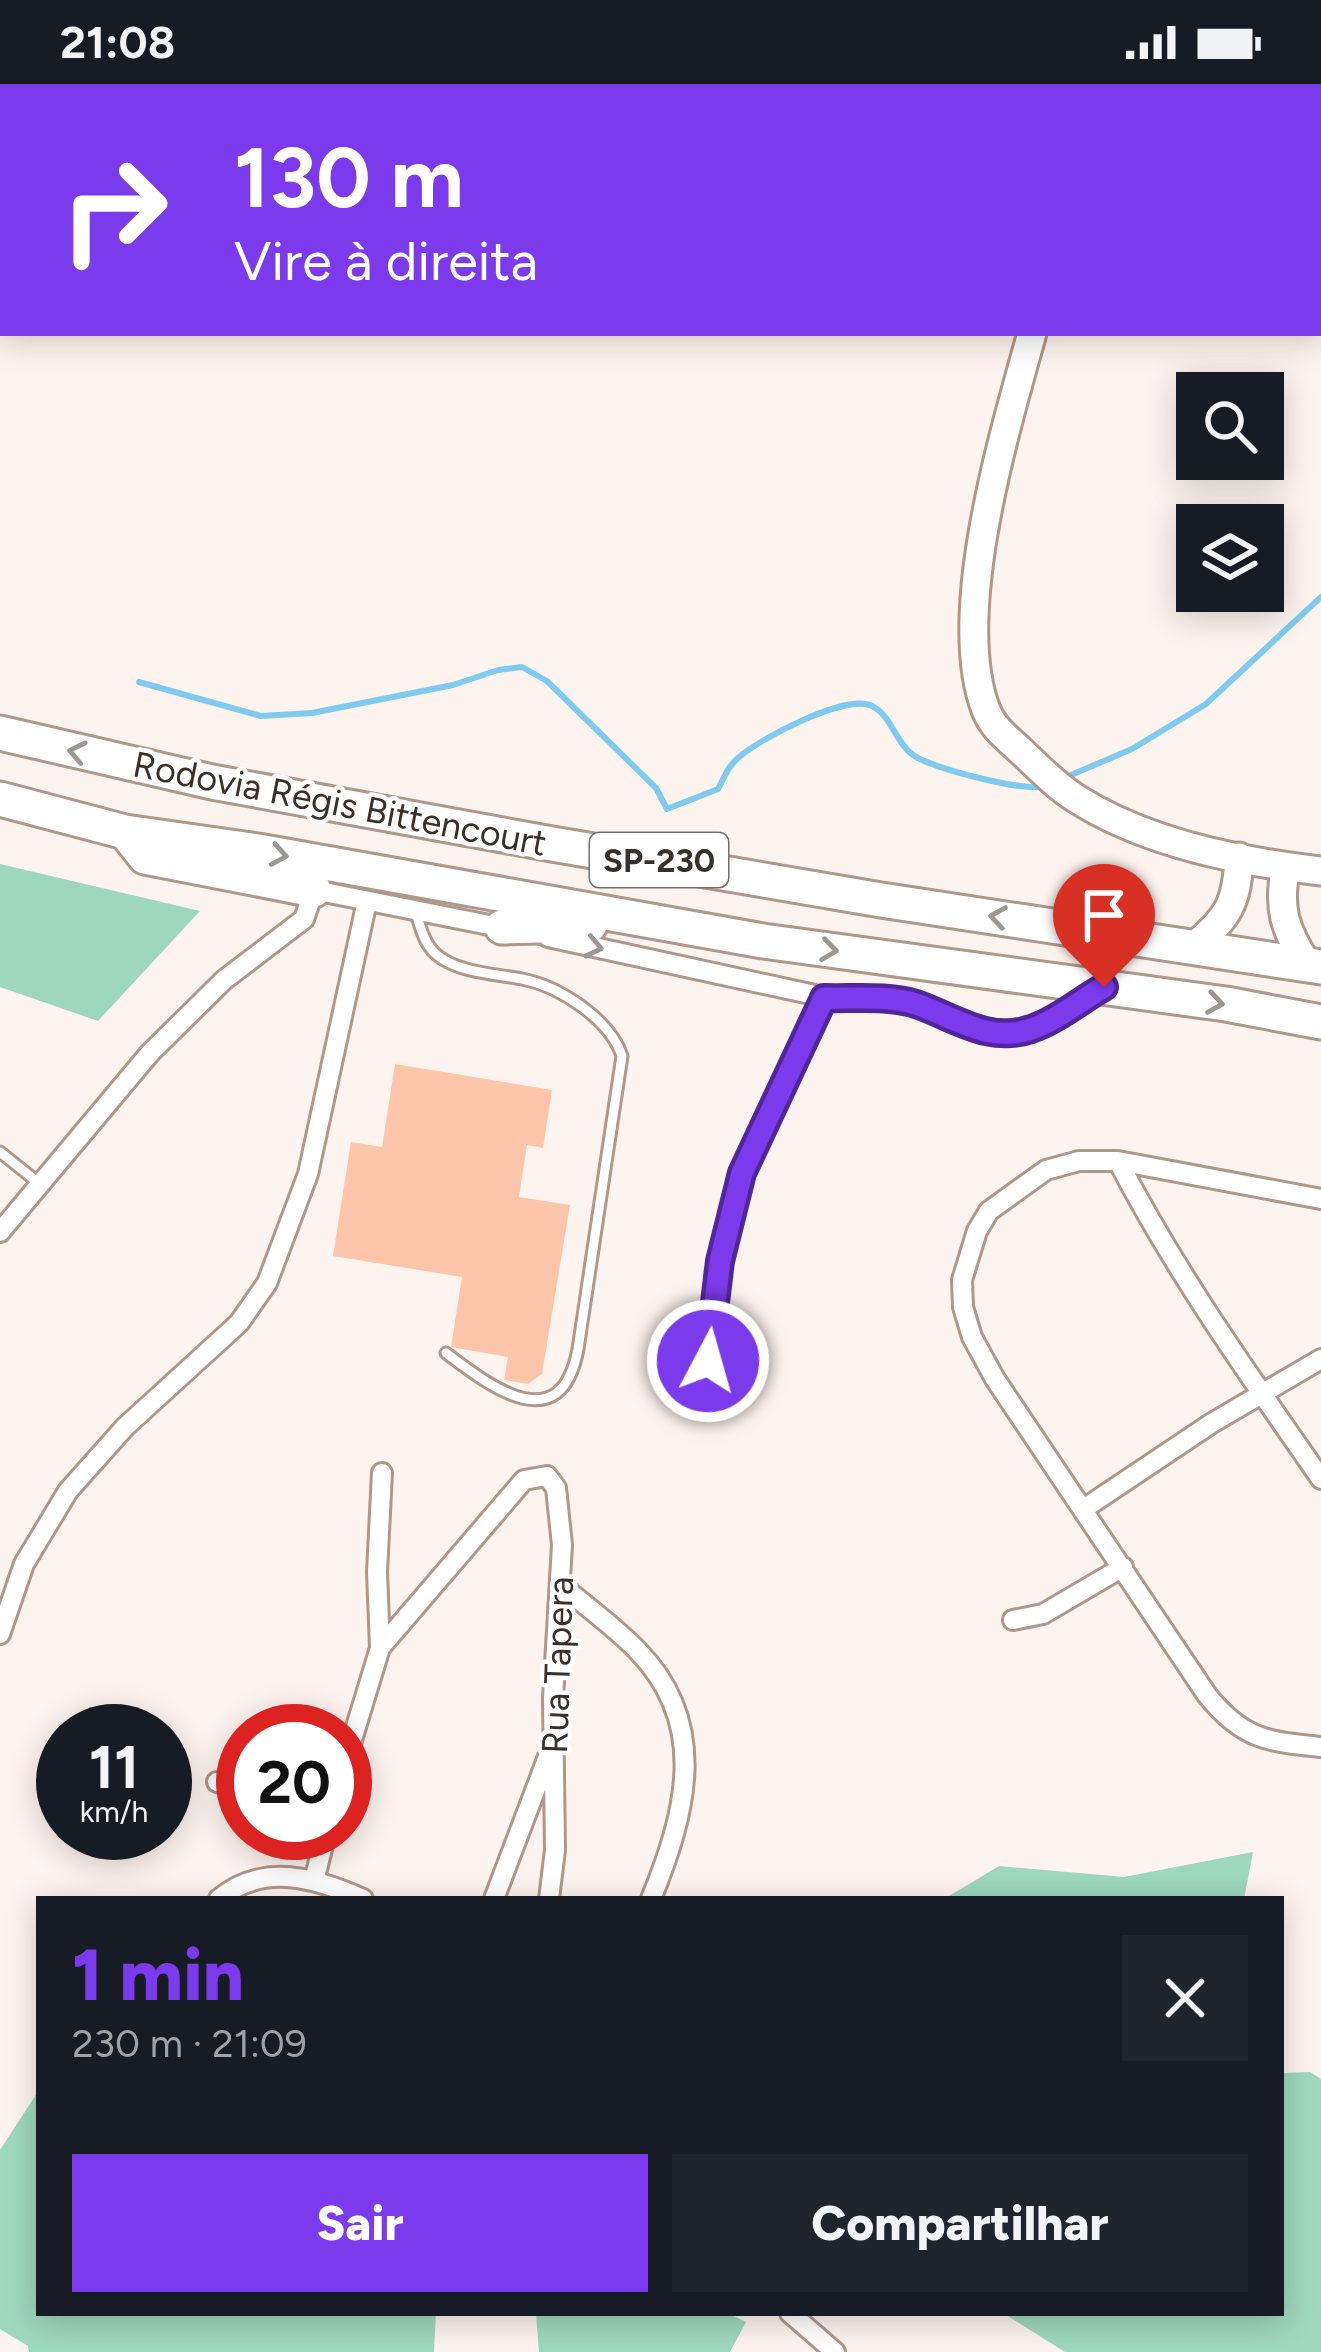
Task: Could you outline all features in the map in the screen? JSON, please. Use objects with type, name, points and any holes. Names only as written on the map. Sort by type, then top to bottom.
[{"type":"highway","name":"Rodovia Régis Bittencourt","points":[[0,734],[212,782],[552,844],[1314,965]]},
{"type":"highway","name":"Rodovia Régis Bittencourt","points":[[0,799],[125,832],[258,851],[764,941],[1321,1022]]},
{"type":"highway","points":[[125,832],[145,857],[314,890]]},
{"type":"highway","points":[[502,927],[605,926],[764,941]]},
{"type":"street","points":[[1031,336],[980,559],[974,633],[986,710],[998,731],[1089,806],[1135,827],[1239,856],[1321,871]]},
{"type":"street","points":[[1193,947],[1218,926],[1234,904],[1239,856]]},
{"type":"street","points":[[1286,867],[1281,913],[1288,934],[1314,965]]},
{"type":"street","points":[[0,1232],[149,1053],[224,980],[304,919],[314,890],[824,998],[913,1003],[954,1023],[988,1032],[1030,1030],[1104,987]]},
{"type":"street","points":[[0,1634],[25,1564],[68,1491],[125,1427],[239,1323],[267,1283],[308,1174],[367,901]]},
{"type":"street","points":[[1321,1198],[1118,1161],[1078,1161],[1046,1170],[989,1211],[976,1232],[962,1280],[963,1307],[972,1337],[995,1379],[1183,1662],[1227,1720],[1267,1740],[1321,1748]]},
{"type":"street","points":[[1118,1161],[1155,1233],[1321,1479]]},
{"type":"street","points":[[1085,1508],[1212,1423],[1321,1359]]},
{"type":"street","points":[[363,1704],[380,1648],[377,1572],[382,1473]]},
{"type":"street","name":"Rua Tapera","points":[[380,1648],[530,1476],[552,1480],[561,1518],[553,1744],[555,1850],[549,1896]]},
{"type":"street","points":[[1013,1619],[1043,1613],[1123,1567]]},
{"type":"street","points":[[560,1584],[639,1651],[682,1721],[685,1768],[680,1806],[652,1896]]},
{"type":"street","points":[[495,1896],[553,1744]]},
{"type":"street","points":[[314,1881],[319,1860]]},
{"type":"street","points":[[223,1896],[269,1877],[295,1875],[355,1896]]},
{"type":"street","points":[[793,2316],[835,2352]]},
{"type":"lane","points":[[415,910],[426,943],[438,957],[550,988],[602,1024],[616,1039],[622,1056],[578,1349],[567,1385],[556,1395],[523,1400],[487,1383],[446,1354]]},
{"type":"lane","points":[[708,1361],[720,1261],[742,1173],[824,998]]},
{"type":"lane","points":[[0,1152],[40,1184]]},
{"type":"green space","points":[[0,864],[200,911],[98,1021],[0,987]]},
{"type":"green space","points":[[1253,1852],[1245,1896],[949,1896],[999,1866],[1124,1877]]},
{"type":"green space","points":[[1310,2072],[1321,2079],[1321,2352],[1065,2352],[1008,2316],[1284,2316],[1284,2073]]},
{"type":"green space","points":[[36,2095],[36,2316],[436,2316],[434,2352],[29,2352],[28,2346],[0,2329],[0,2150]]},
{"type":"green space","points":[[536,2316],[733,2316],[746,2322],[730,2352],[539,2352]]},
{"type":"building","points":[[395,1064],[552,1090],[543,1148],[527,1145],[519,1197],[570,1205],[542,1374],[528,1384],[504,1380],[508,1357],[451,1347],[462,1277],[333,1256],[351,1142],[382,1147]]},
{"type":"waterway","points":[[1064,778],[1132,749],[1206,704],[1321,597]]},
{"type":"waterway","points":[[139,682],[261,716],[312,713],[522,667],[547,681],[656,788],[667,809],[718,789],[735,761],[783,730],[824,712],[860,704],[879,710],[907,750],[923,760],[1000,783],[1046,786]]},
{"type":"route","points":[[708,1361],[720,1261],[742,1173],[824,998],[913,1003],[954,1023],[1009,1032],[1030,1030],[1104,987]]}]
